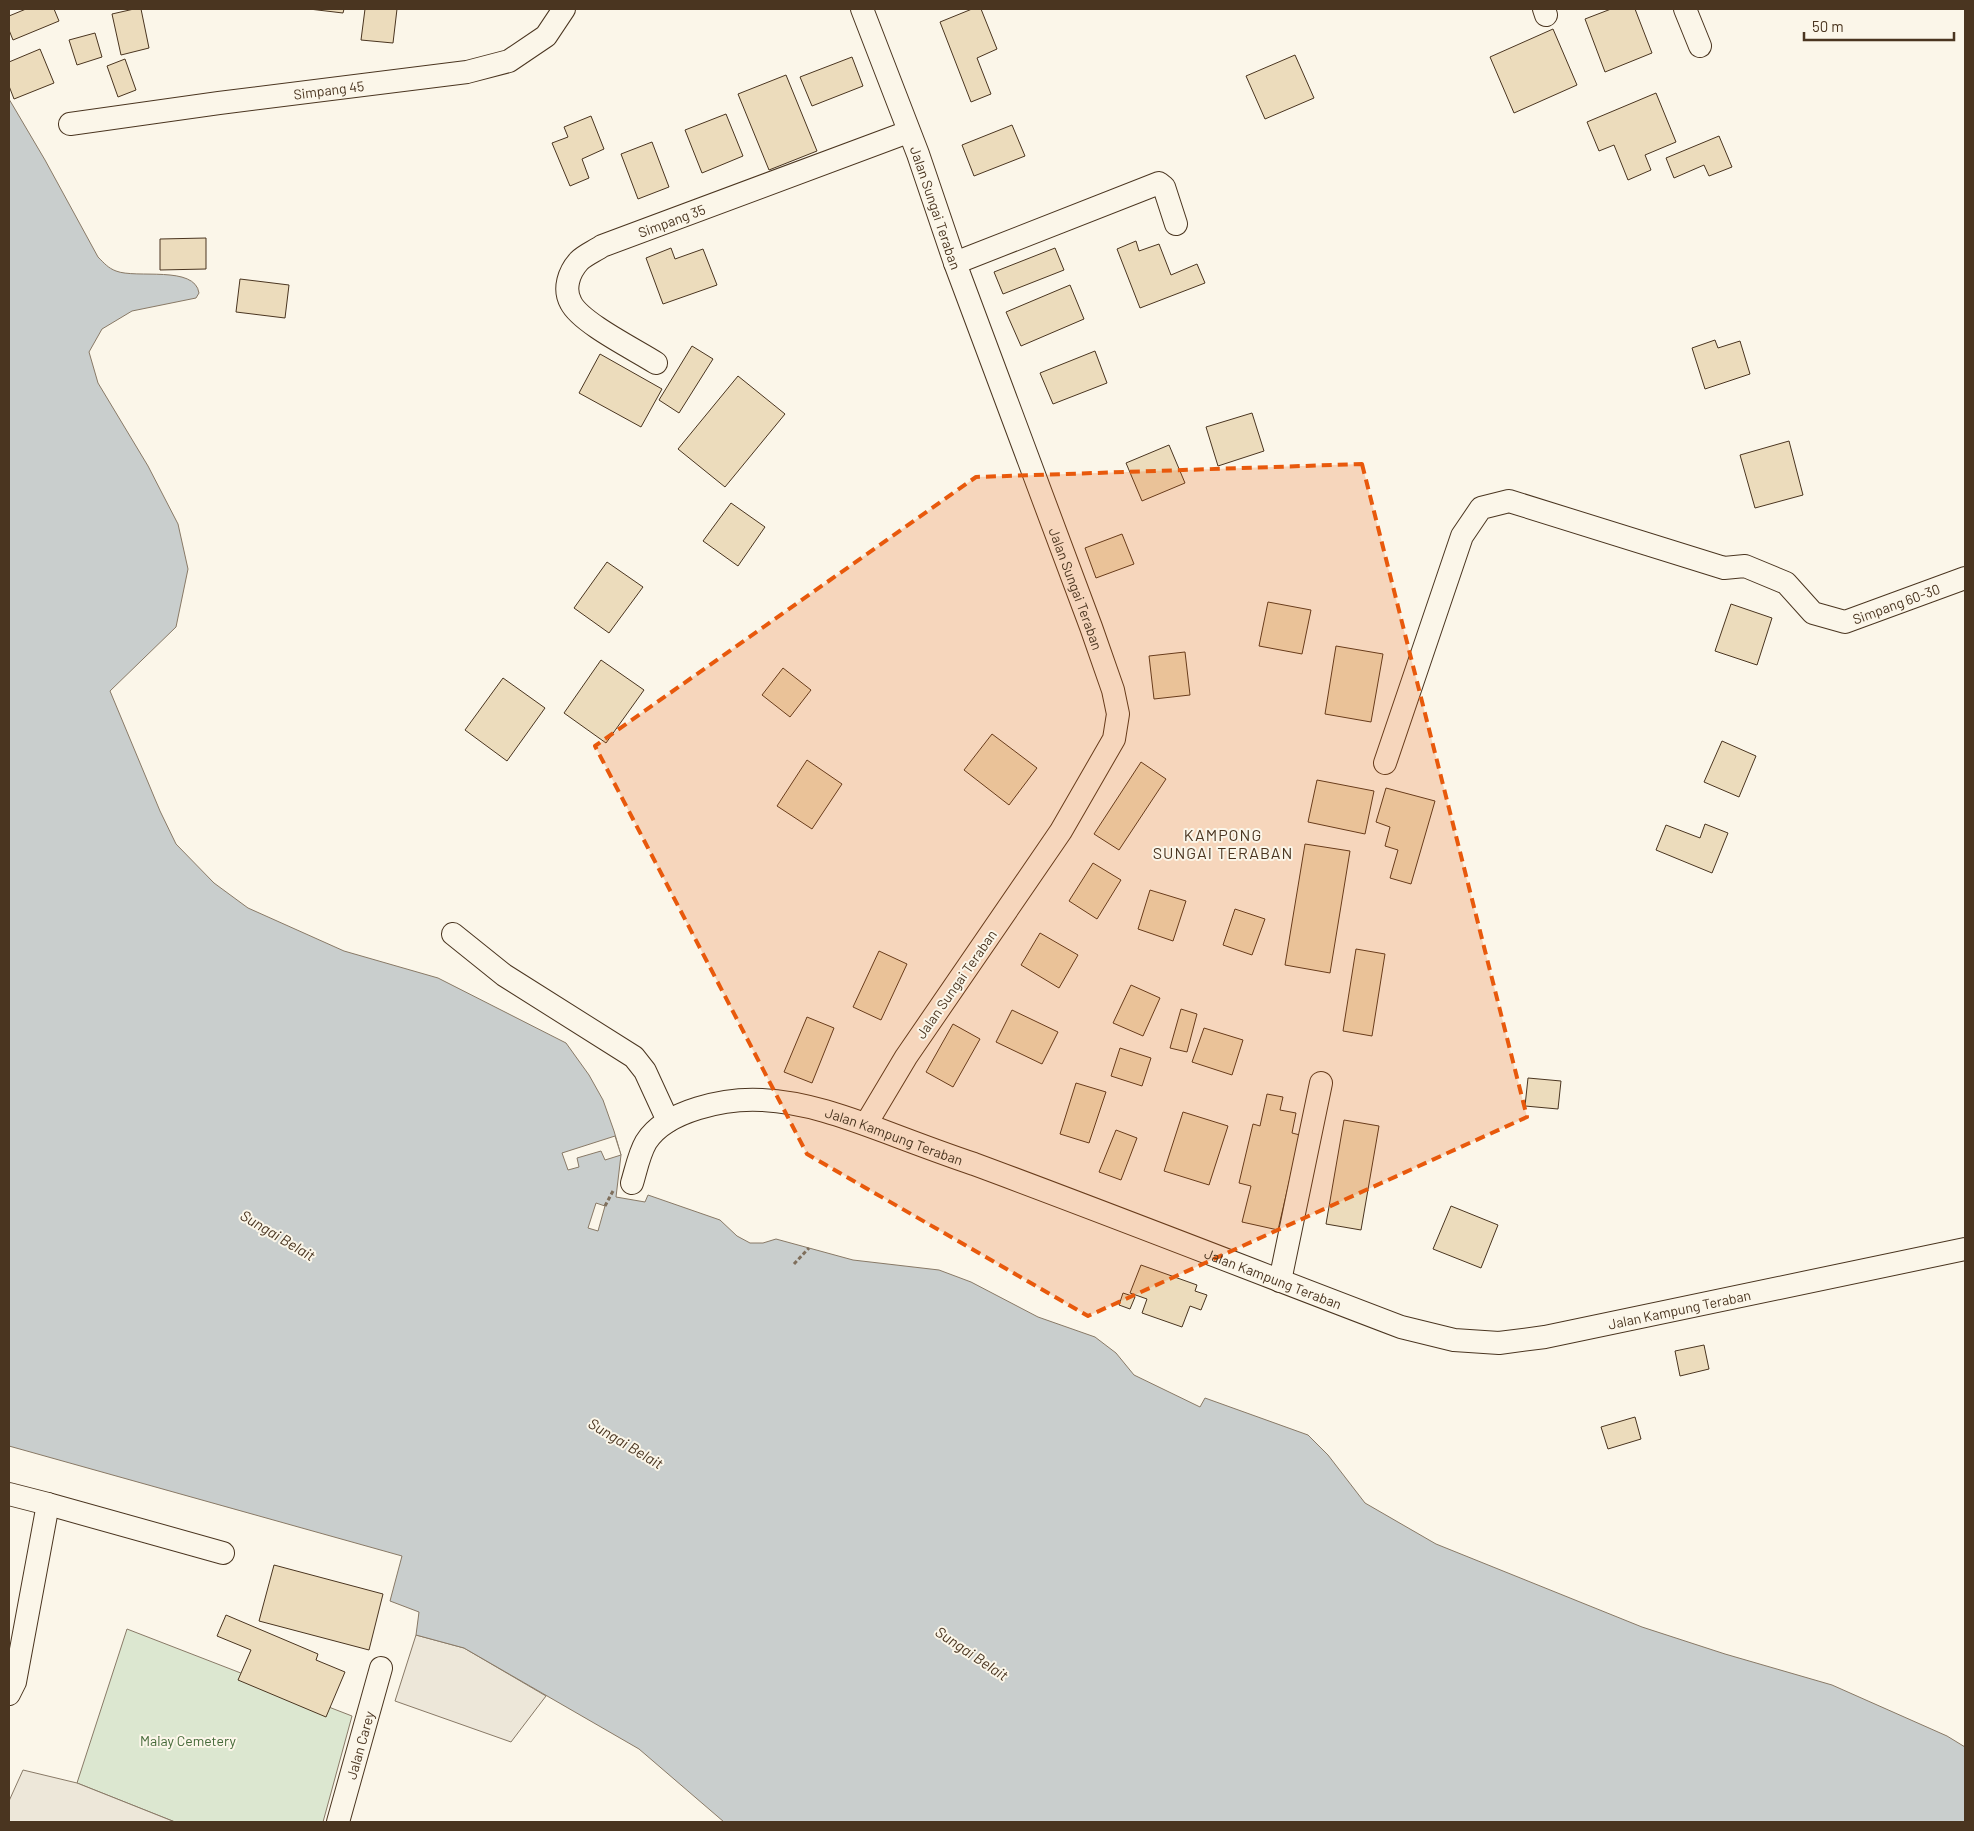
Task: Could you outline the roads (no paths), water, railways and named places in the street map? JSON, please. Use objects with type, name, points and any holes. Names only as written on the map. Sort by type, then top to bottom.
[{"type":"street","name":"Simpang 45","points":[[70,124],[219,102],[467,72],[509,61],[546,36],[564,9]]},
{"type":"street","name":"Jalan Sungai Teraban","points":[[862,9],[918,154],[955,263],[1091,627],[1113,690],[1118,714],[1114,739],[1061,831],[906,1056],[866,1124]]},
{"type":"street","points":[[1685,9],[1700,46]]},
{"type":"street","name":"Simpang 35","points":[[656,363],[590,322],[579,314],[571,304],[567,291],[568,276],[580,260],[602,246],[908,132]]},
{"type":"street","points":[[955,263],[1159,183],[1164,187],[1176,224]]},
{"type":"street","name":"Simpang 60-30","points":[[1385,763],[1462,536],[1481,508],[1508,501],[1724,568],[1745,566],[1786,583],[1813,612],[1845,622],[1965,578]]},
{"type":"street","points":[[452,934],[504,975],[634,1057],[645,1071],[668,1121]]},
{"type":"street","points":[[1280,1280],[1321,1083]]},
{"type":"street","name":"Jalan Kampung Teraban","points":[[623,1186],[646,1143],[662,1124],[689,1112],[724,1102],[761,1100],[820,1109],[866,1124],[1401,1327],[1454,1340],[1499,1343],[1545,1337],[1965,1249]]},
{"type":"street","points":[[9,1494],[224,1553]]},
{"type":"street","points":[[9,1694],[15,1682],[48,1504]]},
{"type":"street","name":"Jalan Carey","points":[[338,1822],[381,1668]]},
{"type":"water","name":"Sungai Belait","points":[[9,99],[98,257],[108,267],[116,271],[164,274],[187,279],[195,284],[199,293],[196,298],[132,311],[102,329],[89,352],[98,383],[148,466],[178,524],[188,569],[176,627],[110,691],[160,811],[176,844],[214,883],[248,908],[344,951],[438,978],[566,1043],[589,1075],[603,1100],[614,1131],[621,1155],[616,1197],[645,1202],[648,1195],[720,1220],[737,1236],[750,1243],[763,1243],[776,1239],[853,1260],[939,1270],[971,1282],[1038,1317],[1095,1337],[1116,1353],[1134,1375],[1200,1407],[1205,1398],[1308,1435],[1328,1455],[1365,1503],[1436,1544],[1642,1627],[1725,1654],[1832,1685],[1947,1736],[1965,1747],[1965,1822],[724,1822],[639,1749],[464,1648],[416,1635],[419,1612],[390,1601],[402,1556],[9,1446]]},
{"type":"district","name":"KAMPONG SUNGAI TERABAN","points":[[1223,843]]},
{"type":"park label","name":"Malay Cemetery","points":[[188,1740]]}]
